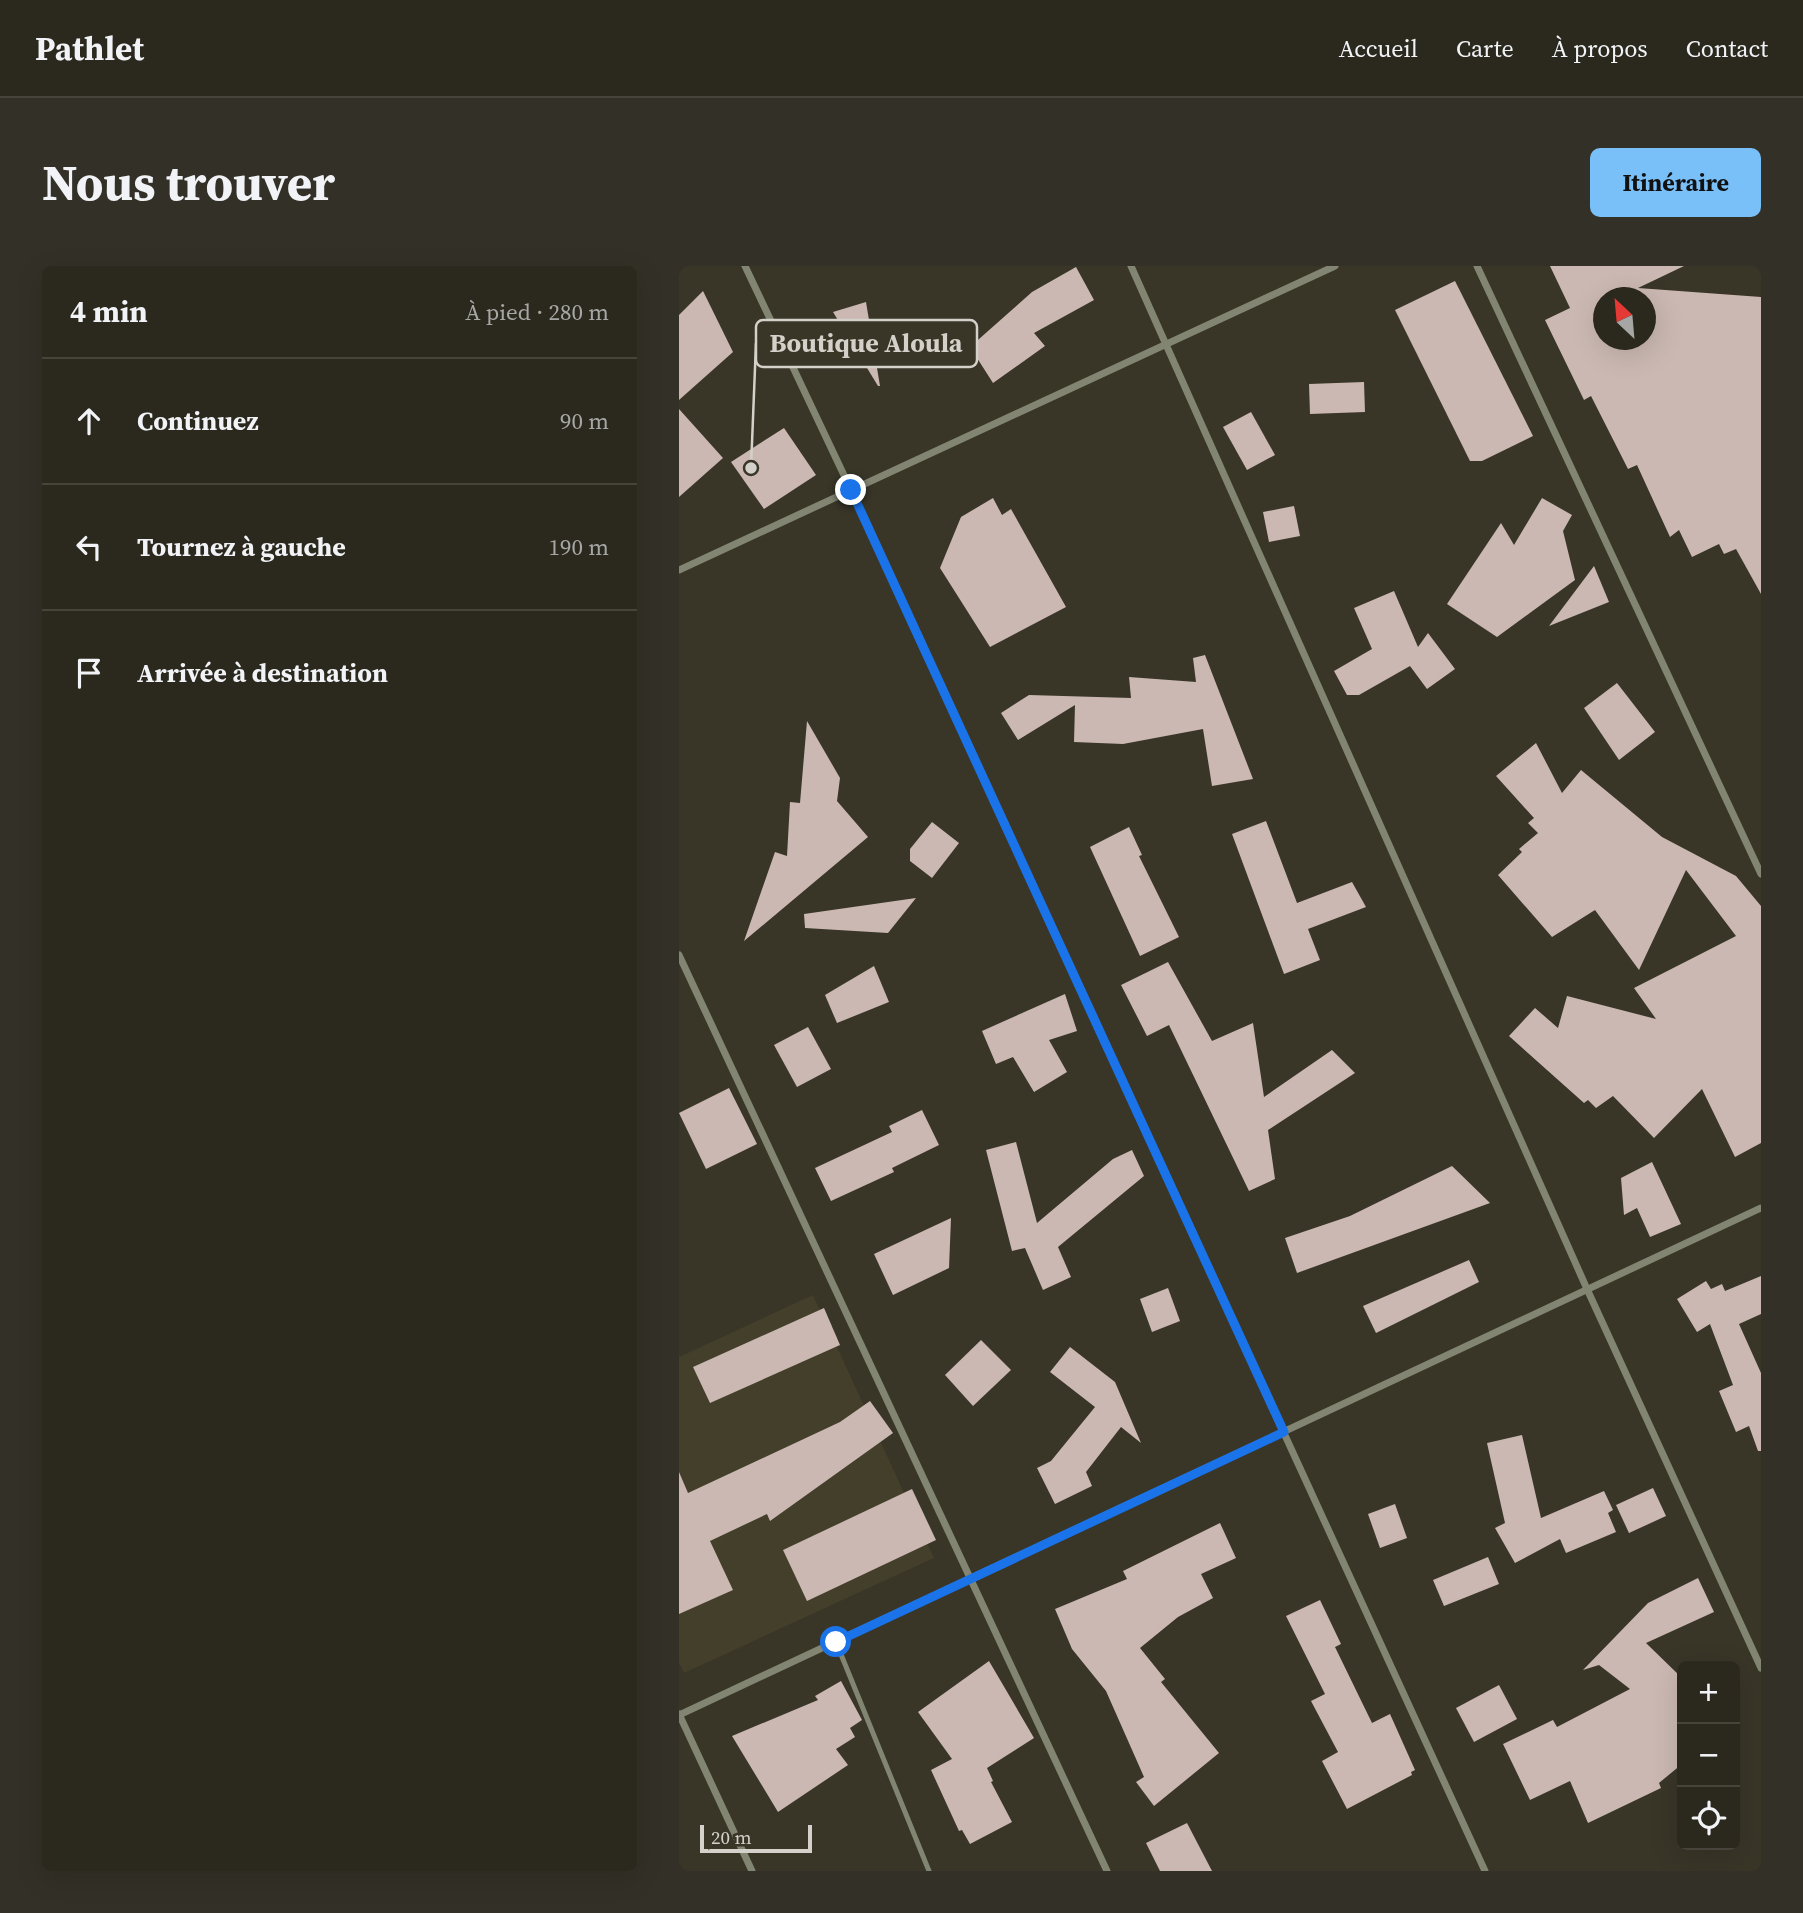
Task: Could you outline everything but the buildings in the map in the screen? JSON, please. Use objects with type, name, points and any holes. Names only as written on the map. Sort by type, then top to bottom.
[{"type":"street","points":[[745,266],[851,490],[1485,1871]]},
{"type":"street","points":[[1131,266],[1587,1289],[1761,1668]]},
{"type":"street","points":[[679,570],[1335,266]]},
{"type":"street","points":[[1477,266],[1761,874]]},
{"type":"street","points":[[679,955],[1108,1871]]},
{"type":"street","points":[[752,1871],[679,1714],[1761,1208]]},
{"type":"lane","points":[[836,1642],[929,1871]]},
{"type":"shaded area","points":[[813,1295],[934,1558],[684,1673],[679,1663],[679,1357]]},
{"type":"place","name":"Boutique Aloula","points":[[751,468]]},
{"type":"route","points":[[836,1642],[1284,1432],[851,490]]}]
